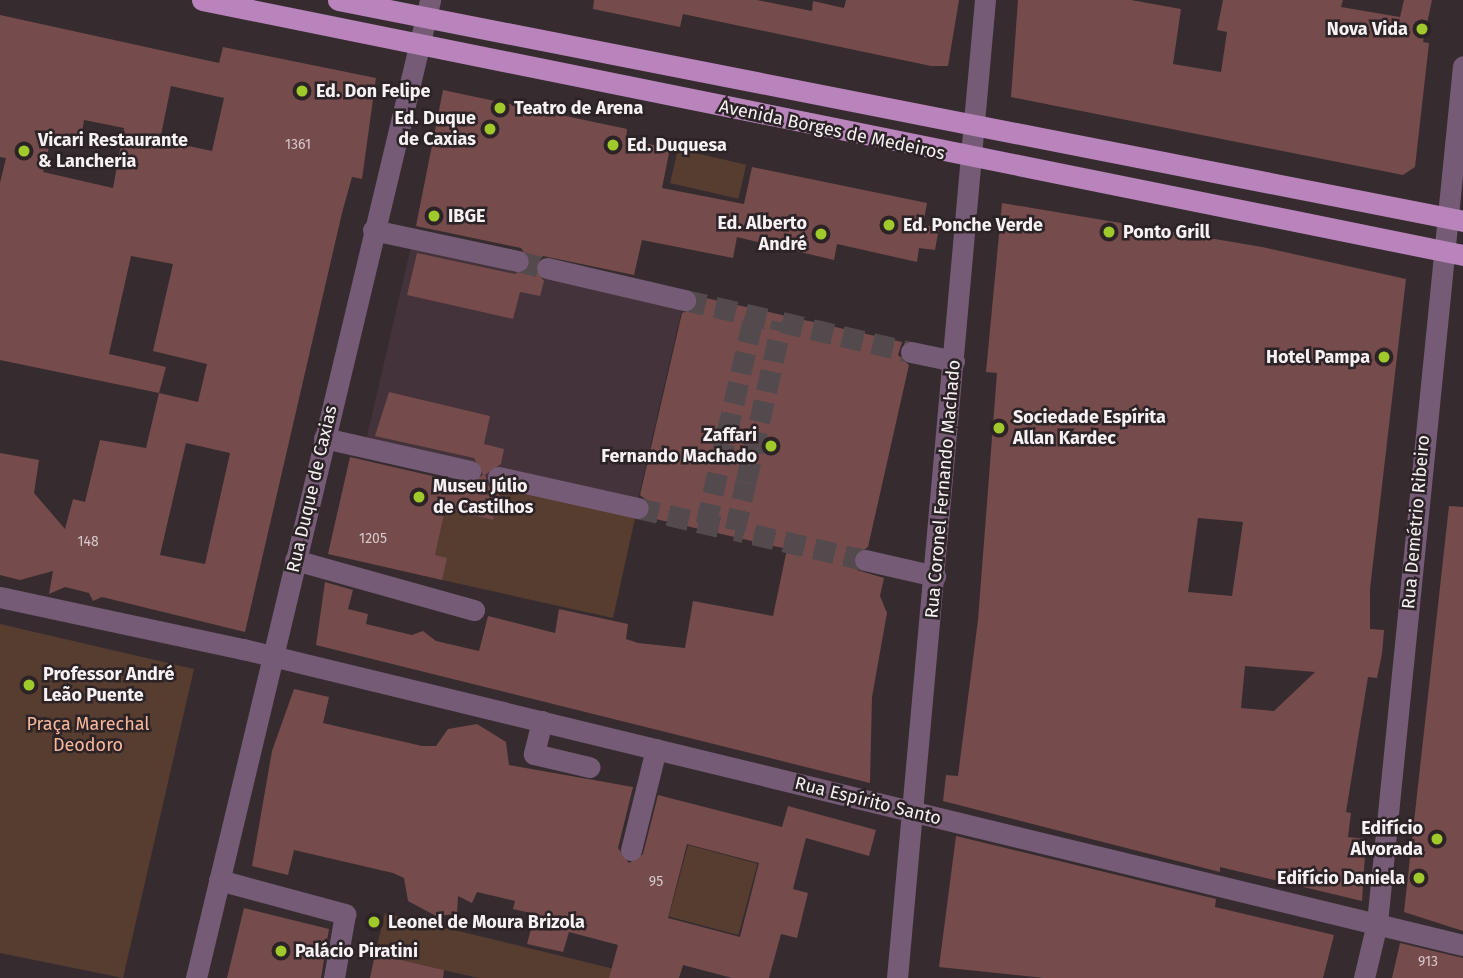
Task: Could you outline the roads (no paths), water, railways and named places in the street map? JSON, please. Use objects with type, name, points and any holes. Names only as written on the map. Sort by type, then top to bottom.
[{"type":"main road","name":"Avenida Borges de Medeiros","points":[[202,0],[971,159],[1463,255]]},
{"type":"main road","name":"Avenida Borges de Medeiros","points":[[338,0],[1454,219]]},
{"type":"street","name":"Rua Duque de Caxias","points":[[197,978],[373,230],[430,0]]},
{"type":"street","name":"Rua Coronel Fernando Machado","points":[[897,978],[985,0]]},
{"type":"street","name":"Rua Demétrio Ribeiro","points":[[1364,978],[1377,923],[1441,251],[1454,219],[1463,66]]},
{"type":"street","points":[[373,230],[518,261]]},
{"type":"street","points":[[547,268],[685,300]]},
{"type":"street","points":[[911,352],[954,361]]},
{"type":"street","points":[[324,438],[470,471]]},
{"type":"street","points":[[498,477],[638,508]]},
{"type":"street","points":[[295,560],[474,610]]},
{"type":"street","points":[[865,560],[935,576]]},
{"type":"street","points":[[0,597],[272,656]]},
{"type":"street","name":"Rua Espírito Santo","points":[[272,656],[1463,945]]},
{"type":"street","points":[[542,721],[534,754],[589,767]]},
{"type":"street","points":[[631,850],[656,749]]},
{"type":"street","points":[[219,880],[345,914],[334,978]]},
{"type":"tunnel","points":[[518,261],[547,268]]},
{"type":"tunnel","points":[[685,300],[768,319]]},
{"type":"tunnel","points":[[706,524],[754,316]]},
{"type":"tunnel","points":[[865,560],[735,530],[782,322],[911,352]]},
{"type":"tunnel","points":[[638,508],[720,527]]},
{"type":"place","name":"Nova Vida","points":[[1422,29]]},
{"type":"place","name":"Ed. Don Felipe","points":[[302,91]]},
{"type":"place","name":"Teatro de Arena","points":[[500,108]]},
{"type":"place","name":"Ed. Duque de Caxias","points":[[490,129]]},
{"type":"place","name":"Ed. Duquesa","points":[[613,145]]},
{"type":"place","name":"Vicari Restaurante & Lancheria","points":[[24,151]]},
{"type":"place","name":"IBGE","points":[[434,216]]},
{"type":"place","name":"Ed. Ponche Verde","points":[[889,225]]},
{"type":"place","name":"Ponto Grill","points":[[1109,232]]},
{"type":"place","name":"Ed. Alberto André","points":[[821,234]]},
{"type":"place","name":"Hotel Pampa","points":[[1384,357]]},
{"type":"place","name":"Sociedade Espírita Allan Kardec","points":[[999,428]]},
{"type":"place","name":"Zaffari Fernando Machado","points":[[771,446]]},
{"type":"place","name":"Museu Júlio de Castilhos","points":[[419,497]]},
{"type":"place","name":"Professor André Leão Puente","points":[[29,685]]},
{"type":"place","name":"Edifício Alvorada","points":[[1437,839]]},
{"type":"place","name":"Edifício Daniela","points":[[1419,878]]},
{"type":"place","name":"Leonel de Moura Brizola","points":[[374,922]]},
{"type":"place","name":"Palácio Piratini","points":[[281,951]]},
{"type":"park label","name":"Praça Marechal Deodoro","points":[[88,735]]}]
